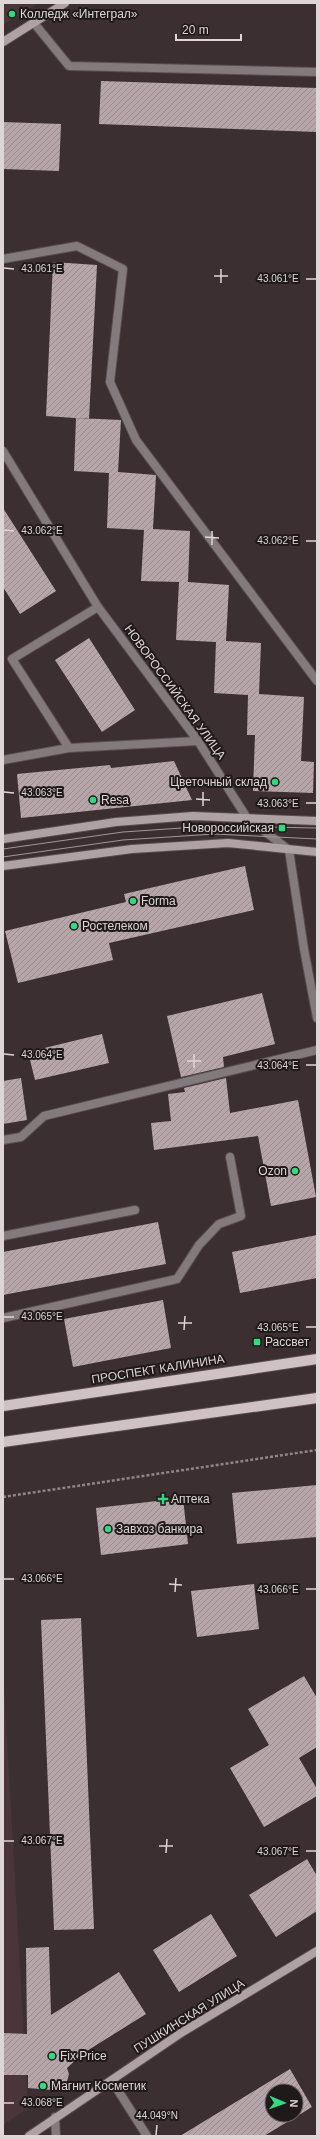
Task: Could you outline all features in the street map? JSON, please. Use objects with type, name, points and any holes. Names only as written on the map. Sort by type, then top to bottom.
[{"type":"main road","name":"ПРОСПЕКТ КАЛИНИНА","points":[[3,1406],[317,1359]]},
{"type":"main road","points":[[3,1442],[317,1398]]},
{"type":"street","points":[[3,42],[65,3]]},
{"type":"street","points":[[34,23],[69,66],[317,72]]},
{"type":"street","points":[[3,259],[77,246],[123,269],[110,382],[136,440],[317,682]]},
{"type":"street","name":"НОВОРОССИЙСКАЯ УЛИЦА","points":[[3,451],[98,607],[198,741],[247,818],[289,850]]},
{"type":"street","points":[[69,748],[12,659],[98,607]]},
{"type":"street","points":[[3,760],[69,748],[198,741]]},
{"type":"street","points":[[3,839],[116,822],[193,816],[317,821]]},
{"type":"street","points":[[3,866],[132,849],[228,843],[317,852]]},
{"type":"street","points":[[289,850],[304,949],[317,1018]]},
{"type":"street","points":[[3,1140],[21,1137],[44,1116],[317,1050]]},
{"type":"street","points":[[3,1318],[177,1279],[199,1245],[219,1224],[241,1216],[230,1157]]},
{"type":"street","points":[[3,1236],[135,1210]]},
{"type":"street","name":"ПУШКИНСКАЯ УЛИЦА","points":[[28,2136],[112,2081],[181,2032],[317,1951]]},
{"type":"street","points":[[112,2081],[147,2136]]},
{"type":"street","points":[[55,2118],[56,2136]]},
{"type":"path","points":[[3,1497],[317,1450]]},
{"type":"shaded area","name":"Колледж «Интеграл»","points":[[3,3],[38,3],[3,25]]},
{"type":"shaded area","points":[[3,1670],[28,2108],[3,2125]]},
{"type":"building","points":[[101,81],[317,88],[317,132],[99,124]]},
{"type":"building","points":[[3,122],[61,124],[59,171],[3,169]]},
{"type":"building","points":[[53,262],[97,265],[89,419],[46,416]]},
{"type":"building","points":[[76,418],[121,420],[118,472],[156,475],[153,529],[190,531],[188,582],[229,585],[226,641],[261,643],[259,694],[304,697],[301,761],[314,762],[313,793],[253,791],[255,735],[247,735],[248,695],[214,693],[216,642],[176,640],[179,582],[141,581],[144,530],[107,528],[109,473],[74,471]]},
{"type":"building","points":[[3,508],[56,591],[20,614],[3,587]]},
{"type":"building","points":[[89,638],[135,710],[102,732],[55,660]]},
{"type":"building","points":[[174,761],[192,800],[21,818],[17,774],[110,765],[111,768]]},
{"type":"building","points":[[245,866],[254,910],[109,943],[113,960],[18,983],[5,931],[126,902],[124,894]]},
{"type":"building","points":[[262,993],[275,1044],[223,1057],[224,1067],[181,1077],[167,1016]]},
{"type":"building","points":[[102,1034],[109,1063],[35,1080],[28,1052]]},
{"type":"building","points":[[21,1078],[27,1120],[3,1124],[3,1081]]},
{"type":"building","points":[[226,1078],[230,1113],[298,1100],[316,1197],[271,1206],[258,1136],[154,1150],[151,1123],[171,1121],[168,1094],[185,1092],[184,1088]]},
{"type":"building","points":[[158,1222],[166,1264],[3,1295],[3,1252]]},
{"type":"building","points":[[317,1235],[317,1278],[240,1293],[232,1252]]},
{"type":"building","points":[[163,1300],[171,1348],[73,1367],[64,1319]]},
{"type":"building","points":[[317,1485],[317,1537],[237,1544],[232,1493]]},
{"type":"building","points":[[183,1498],[188,1544],[101,1555],[96,1508]]},
{"type":"building","points":[[254,1584],[259,1629],[197,1637],[191,1591]]},
{"type":"building","points":[[81,1618],[94,1929],[54,1930],[41,1620]]},
{"type":"building","points":[[304,1676],[317,1698],[317,1747],[299,1758],[317,1789],[317,1796],[264,1827],[230,1768],[269,1745],[248,1709]]},
{"type":"building","points":[[307,1859],[317,1876],[317,1911],[276,1937],[249,1895]]},
{"type":"building","points":[[211,1914],[237,1956],[179,1992],[153,1950]]},
{"type":"building","points":[[49,1947],[51,2015],[119,1972],[146,2014],[82,2054],[67,2068],[69,2074],[67,2081],[61,2086],[52,2090],[28,2088],[28,2075],[3,2075],[3,2033],[27,2034],[26,1948]]},
{"type":"building","points":[[290,2069],[298,2083],[267,2083]]},
{"type":"building","points":[[264,2085],[264,2123],[286,2123],[264,2136],[180,2136]]},
{"type":"building","points":[[304,2093],[312,2107],[304,2112]]},
{"type":"tram line","points":[[3,849],[123,832],[211,826],[317,828]]},
{"type":"tram line","points":[[3,857],[123,840],[214,834],[317,839]]},
{"type":"place","name":"Колледж «Интеграл»","points":[[12,14]]},
{"type":"place","name":"Цветочный склад","points":[[275,782]]},
{"type":"place","name":"Resa","points":[[93,800]]},
{"type":"place","name":"Новороссийская","points":[[282,828]]},
{"type":"place","name":"Forma","points":[[133,901]]},
{"type":"place","name":"Ростелеком","points":[[74,926]]},
{"type":"place","name":"Ozon","points":[[295,1171]]},
{"type":"place","name":"Рассвет","points":[[257,1342]]},
{"type":"place","name":"Аптека","points":[[163,1499]]},
{"type":"place","name":"Завхоз банкира","points":[[108,1529]]},
{"type":"place","name":"Fix Price","points":[[52,2056]]},
{"type":"place","name":"Магнит Косметик","points":[[43,2086]]}]
